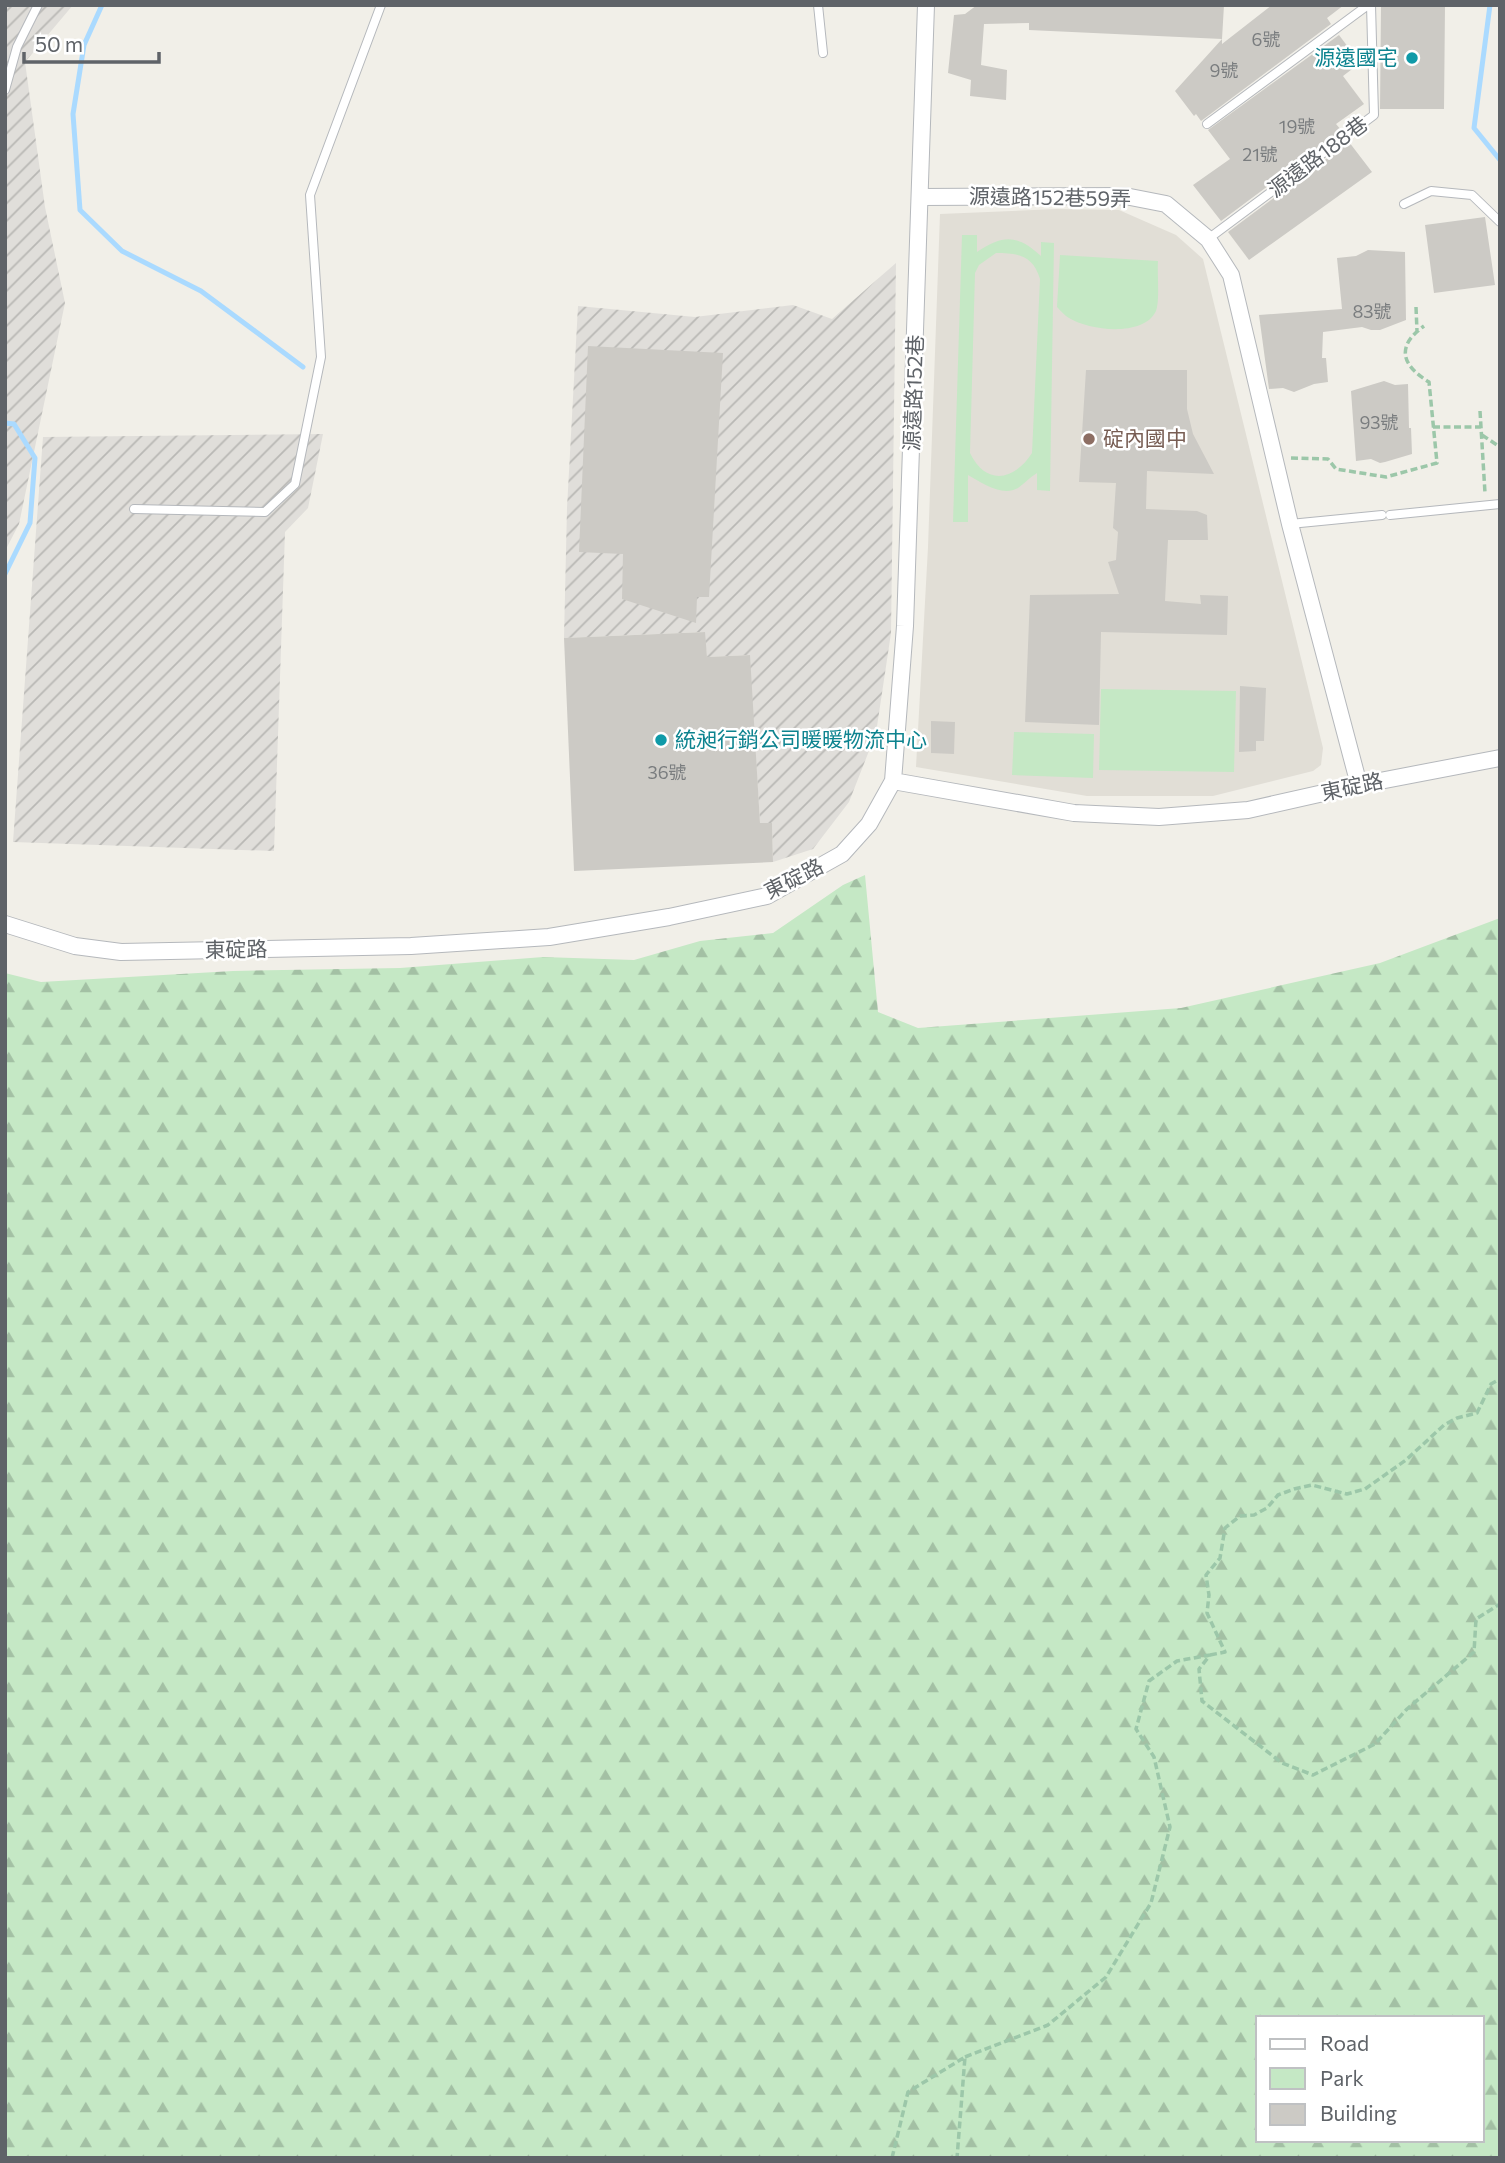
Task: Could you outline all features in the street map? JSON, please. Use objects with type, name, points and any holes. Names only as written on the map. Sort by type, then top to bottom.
[{"type":"street","name":"源遠路152巷","points":[[893,780],[905,626],[926,5]]},
{"type":"street","name":"源遠路152巷59弄","points":[[921,197],[1125,196],[1166,204],[1208,239],[1231,275],[1290,524],[1359,785]]},
{"type":"street","name":"東碇路","points":[[5,924],[75,946],[121,952],[411,946],[562,934],[669,917],[767,896],[842,855],[869,824],[893,780],[1074,813],[1159,817],[1248,810],[1500,758]]},
{"type":"lane","points":[[5,90],[17,47],[38,5]]},
{"type":"lane","points":[[134,509],[265,512],[295,484],[321,357],[310,195],[381,5]]},
{"type":"lane","points":[[818,5],[823,53]]},
{"type":"lane","points":[[1207,124],[1370,5]]},
{"type":"lane","name":"源遠路188巷","points":[[1208,239],[1374,115],[1370,5]]},
{"type":"lane","points":[[1404,204],[1431,191],[1472,195],[1500,222]]},
{"type":"lane","points":[[1290,524],[1500,504]]},
{"type":"path","points":[[1416,307],[1416,331]]},
{"type":"path","points":[[1291,458],[1328,459],[1336,469],[1386,477],[1437,463],[1429,382],[1412,369],[1406,360],[1405,349],[1411,336],[1424,326]]},
{"type":"path","points":[[1480,411],[1486,506]]},
{"type":"path","points":[[1433,427],[1481,427]]},
{"type":"path","points":[[1482,435],[1500,447]]},
{"type":"path","points":[[892,2158],[908,2092],[965,2057],[1048,2025],[1106,1977],[1151,1903],[1170,1827],[1154,1757],[1136,1729],[1149,1681],[1177,1661],[1225,1652],[1208,1613],[1206,1576],[1220,1558],[1225,1528],[1240,1517],[1254,1515],[1267,1508],[1278,1495],[1294,1489],[1312,1485],[1347,1494],[1364,1489],[1406,1460],[1444,1425],[1457,1418],[1477,1413],[1491,1384],[1500,1379]]},
{"type":"path","points":[[1210,1655],[1199,1669],[1202,1701],[1282,1763],[1313,1775],[1375,1744],[1407,1709],[1474,1652],[1476,1619],[1500,1604]]},
{"type":"path","points":[[957,2158],[965,2057]]},
{"type":"shaded area","points":[[5,5],[73,5],[25,62],[45,207],[65,303],[19,524],[5,551]]},
{"type":"shaded area","name":"碇內國中","points":[[1057,209],[1119,210],[1176,235],[1203,259],[1323,748],[1321,765],[1313,771],[1213,796],[1087,796],[916,767],[928,547],[940,214]]},
{"type":"shaded area","points":[[896,263],[891,633],[876,733],[849,802],[813,849],[773,862],[772,824],[760,823],[749,655],[707,657],[704,632],[564,638],[567,508],[578,306],[695,317],[793,305],[832,319]]},
{"type":"shaded area","points":[[323,434],[308,508],[285,532],[274,851],[13,842],[43,437]]},
{"type":"green space","points":[[962,235],[977,235],[977,252],[995,242],[1010,239],[1025,244],[1041,256],[1041,242],[1054,243],[1050,491],[1037,490],[1037,473],[1018,488],[1005,491],[992,488],[968,475],[968,522],[953,522]],"holes":[[[996,253],[1024,257],[1033,265],[1040,279],[1032,453],[1017,469],[1000,476],[984,471],[970,453],[975,273],[979,265]]]},
{"type":"green space","points":[[1060,255],[1158,261],[1156,311],[1150,319],[1129,328],[1090,326],[1069,318],[1057,307]]},
{"type":"green space","points":[[1101,689],[1236,691],[1234,772],[1099,770]]},
{"type":"green space","points":[[1014,732],[1094,734],[1093,778],[1012,775]]},
{"type":"green space","points":[[865,875],[878,1012],[918,1028],[1181,1008],[1380,963],[1500,918],[1500,2158],[5,2158],[5,973],[41,982],[233,971],[400,968],[543,957],[634,960],[700,941],[773,933],[843,885]]},
{"type":"building","points":[[977,5],[1224,5],[1222,39],[1029,30],[1029,23],[984,24],[981,65],[1007,70],[1006,100],[970,96],[971,80],[948,73],[954,15],[965,14]]},
{"type":"building","name":"源遠國宅","points":[[1272,5],[1344,5],[1327,18],[1331,24],[1201,121],[1175,91],[1222,39],[1222,44]]},
{"type":"building","name":"源遠國宅","points":[[1381,6],[1445,6],[1444,109],[1380,109]]},
{"type":"building","points":[[1339,35],[1360,63],[1343,76],[1364,104],[1336,124],[1342,131],[1221,221],[1193,185],[1230,159],[1208,130]]},
{"type":"building","points":[[1349,142],[1372,172],[1249,260],[1228,232]]},
{"type":"building","points":[[1485,217],[1495,285],[1434,293],[1425,225]]},
{"type":"building","points":[[1368,250],[1405,252],[1406,320],[1380,330],[1362,327],[1323,332],[1322,358],[1326,358],[1328,382],[1294,392],[1283,388],[1269,389],[1259,315],[1342,309],[1337,258],[1356,256]]},
{"type":"building","points":[[588,346],[723,353],[709,597],[697,597],[696,623],[622,599],[623,554],[579,552]]},
{"type":"building","points":[[1086,370],[1187,370],[1187,409],[1193,434],[1214,474],[1147,471],[1146,509],[1197,511],[1207,515],[1208,540],[1168,540],[1165,601],[1201,604],[1200,595],[1228,596],[1227,635],[1101,632],[1099,725],[1025,722],[1030,595],[1119,594],[1108,562],[1116,560],[1118,532],[1113,528],[1116,483],[1079,482]]},
{"type":"building","points":[[1384,381],[1395,385],[1408,384],[1412,454],[1380,463],[1371,459],[1356,461],[1351,391]]},
{"type":"building","name":"統昶行銷公司暖暖物流中心","points":[[705,632],[707,657],[750,655],[760,823],[772,823],[773,862],[574,871],[564,638]]},
{"type":"building","points":[[1240,686],[1266,688],[1264,741],[1256,741],[1256,751],[1239,752]]},
{"type":"building","points":[[931,721],[955,722],[954,754],[931,753]]},
{"type":"waterway","points":[[102,5],[84,45],[73,114],[80,210],[122,251],[201,291],[303,367]]},
{"type":"waterway","points":[[1490,5],[1474,128],[1500,160]]},
{"type":"waterway","points":[[5,423],[14,424],[35,458],[30,523],[5,574]]},
{"type":"place","name":"源遠國宅","points":[[1412,58]]},
{"type":"place","name":"碇內國中","points":[[1089,439]]},
{"type":"place","name":"統昶行銷公司暖暖物流中心","points":[[661,740]]}]
